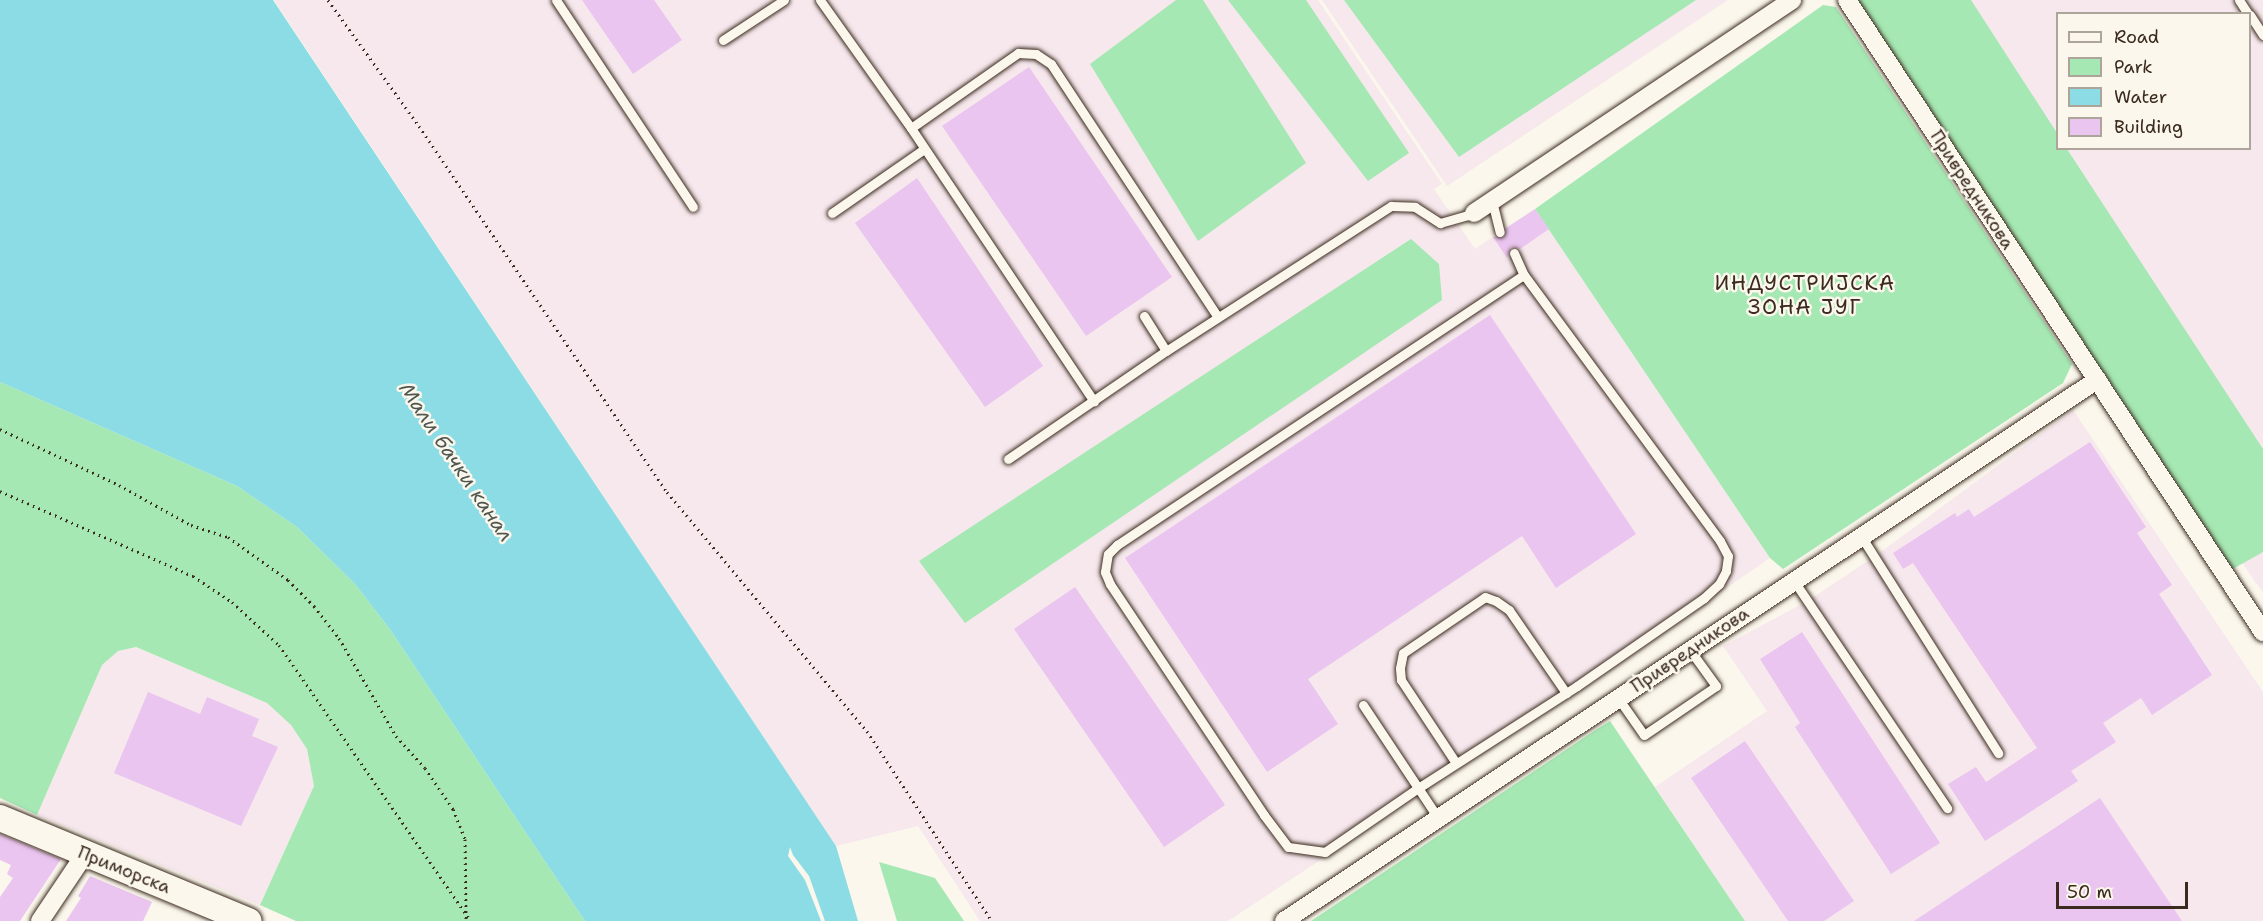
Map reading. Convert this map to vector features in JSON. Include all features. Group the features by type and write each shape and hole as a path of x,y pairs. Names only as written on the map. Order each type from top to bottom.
{"street":[{"path":"1474,213 1792,0"},
{"name":"Привредникова","path":"1847,0 2263,632"},
{"name":"Привредникова","path":"1284,921 2097,380"},
{"name":"Приморска","path":"0,819 247,921"},
{"path":"40,921 85,854"}],"lane":[{"path":"556,0 693,207"},
{"path":"723,40 784,0"},
{"path":"820,0 910,128 1094,401"},
{"path":"2251,17 2263,35"},
{"path":"910,128 1018,53 1036,54 1051,64 1218,317"},
{"path":"832,213 924,149"},
{"path":"1492,201 1500,232"},
{"path":"1008,459 1166,351 1390,206 1415,207 1440,223 1474,213"},
{"path":"1514,253 1524,275 1720,541 1729,563 1722,579 1704,598 1566,693 1418,788 1325,852 1288,847 1264,815 1110,584 1105,572 1108,554 1118,545 1524,275"},
{"path":"1144,316 1166,351"},
{"path":"1861,536 1998,753"},
{"path":"1794,581 1947,808"},
{"path":"1456,763 1401,680 1400,668 1404,653 1485,597 1509,610 1566,693"},
{"path":"1618,698 1644,735 1716,686 1690,650"},
{"path":"1363,705 1438,818"}],"path":[{"path":"328,0 419,126 667,492 867,731 992,921"},
{"path":"0,429 119,485 192,525 228,537 288,580 314,606 339,638 396,736 425,768 453,809 465,839 467,864 464,909 466,921"},
{"path":"0,491 193,576 232,602 279,645 471,921"}],"shaded area":[{"path":"274,0 1318,0 1442,184 1434,189 1475,249 1535,209 1770,558 1580,689 1228,921 980,921 918,826 836,846"},
{"path":"1322,0 1728,0 1447,186"},
{"path":"1861,0 2263,0 2263,592 2256,583"},
{"path":"2073,410 2263,692 2263,921 1745,921 1655,787 1767,711 1723,646 1806,602 1874,557"},
{"path":"135,647 267,703 291,725 307,749 314,786 260,905 37,815 102,665 118,651"}],"green space":[{"path":"1176,0 1203,0 1306,163 1198,241 1090,64"},
{"path":"1228,0 1306,0 1409,153 1368,181"},
{"path":"1344,0 1696,0 1459,157"},
{"path":"1845,0 1971,0 2056,131 2056,150 2068,150 2263,449 2263,552 2231,570"},
{"path":"1823,5 1836,7 2072,364 2063,383 1783,569 1770,558 1535,209"},
{"path":"1411,239 1439,264 1442,300 965,623 919,561"},
{"path":"0,382 237,486 297,527 355,584 389,628 585,921 296,921 260,905 314,786 307,749 291,725 267,703 136,647 118,651 102,665 37,815 0,798"},
{"path":"1610,721 1745,921 1311,921 1597,729"},
{"path":"879,862 935,878 964,921 897,921"}],"water":[{"name":"Мали бачки канал","path":"0,0 273,0 836,846 858,921 825,921 809,876 793,855 790,847 788,856 805,880 821,921 585,921 389,628 355,584 297,527 237,486 0,382"}],"building":[{"path":"582,0 654,0 682,40 633,74"},
{"path":"1029,67 1172,277 1086,336 942,126"},
{"path":"917,178 1043,366 985,407 855,223"},
{"path":"1535,209 1549,229 1520,249 1511,247 1507,258 1493,237 1504,237 1506,228"},
{"path":"1490,315 1636,534 1556,588 1522,536 1308,679 1338,724 1267,772 1125,558"},
{"path":"2090,442 2146,527 2137,533 2172,585 2159,594 2212,675 2152,715 2141,698 2103,723 2116,742 2071,771 2078,781 1985,841 1948,784 1976,767 1986,782 2037,748 1913,563 1903,569 1893,553 1955,513 1957,517 1969,509 1974,517"},
{"path":"1075,587 1225,805 1164,847 1014,629"},
{"path":"1802,632 1940,843 1891,874 1795,727 1800,723 1760,659"},
{"path":"148,692 200,714 207,697 259,719 252,736 278,747 241,826 114,773"},
{"path":"1745,741 1854,901 1824,921 1788,921 1691,778"},
{"path":"2100,798 2182,921 1914,921"},
{"path":"0,834 61,859 20,921 0,921 0,897 13,878 7,874 11,865 0,860"},
{"path":"90,876 152,902 143,921 66,921 81,898 78,896"}],"district":[{"name":"ИНДУСТРИЈСКА ЗОНА ЈУГ","path":"1805,295"}]}
